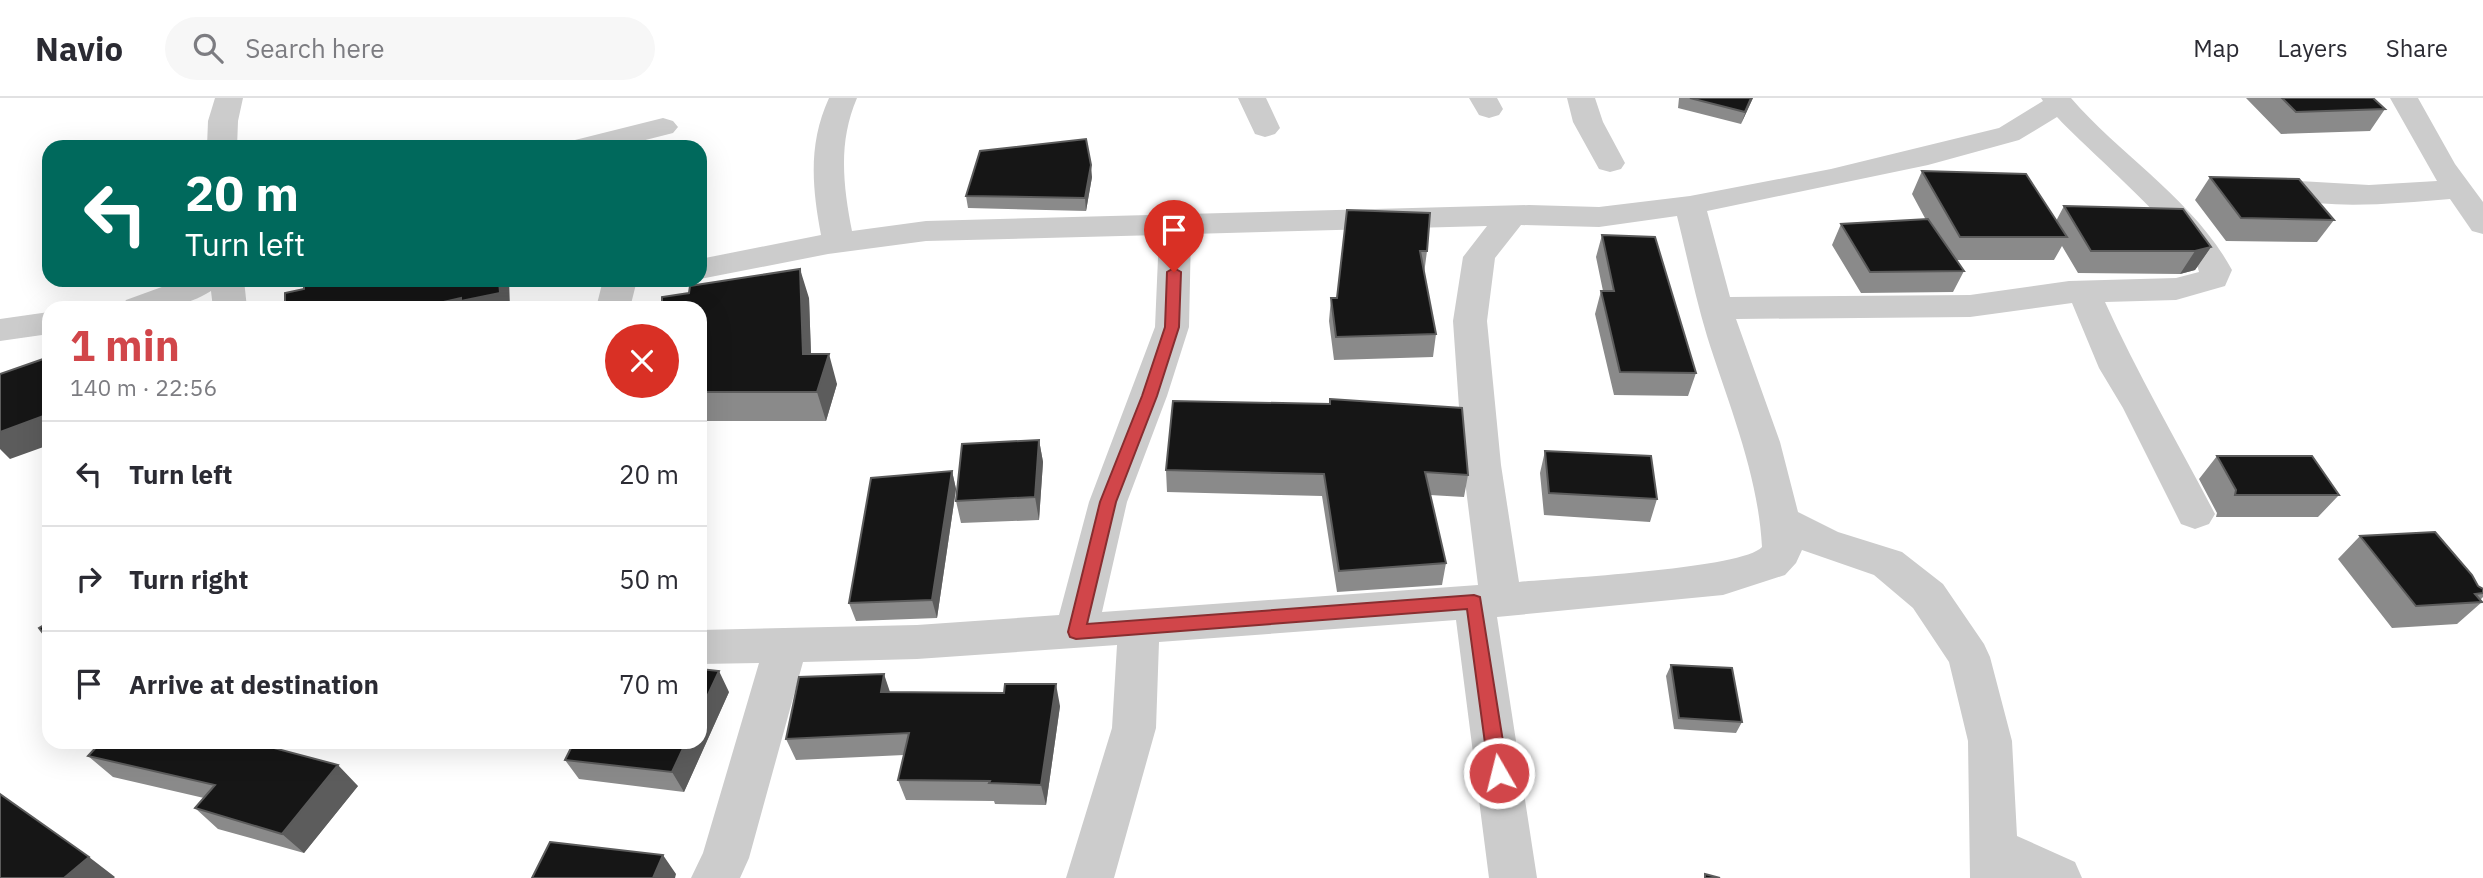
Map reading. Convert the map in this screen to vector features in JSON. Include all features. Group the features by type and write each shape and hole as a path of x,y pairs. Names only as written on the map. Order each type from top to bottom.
{"street":[{"path":"222,140 223,121 229,98"},
{"path":"838,242 828,186 827,156 830,126 843,98"},
{"path":"1252,98 1265,128"},
{"path":"1581,98 1588,122 1610,163"},
{"path":"2404,98 2441,165 2483,224"},
{"path":"707,268 838,242 926,231 1511,216 1599,217 1690,205 1893,164 2009,134 2058,101 2076,122 2168,208 2208,254 2216,270 2213,279 2176,289 2084,291 1970,306 1716,308"},
{"path":"606,140 660,124"},
{"path":"2281,189 2358,196 2458,189"},
{"path":"707,647 917,642 1488,601 1723,579 1770,564 1782,552 1782,522 1767,464 1716,308 1690,205"},
{"path":"1511,216 1479,257 1470,321 1482,466 1488,601 1513,878"},
{"path":"1076,632 1108,502 1172,327 1175,226"},
{"path":"158,301 194,287"},
{"path":"2084,291 2117,368 2141,408 2195,514"},
{"path":"0,330 42,324"},
{"path":"1782,522 1825,544 1888,563 1928,596 1969,657 1990,741 1994,864 2058,878"},
{"path":"1090,878 1134,728 1139,627"},
{"path":"715,878 725,858 786,645"}],"building":[{"path":"1690,98 1751,98 1745,112"},
{"path":"2282,98 2373,98 2385,109 2296,112"},
{"path":"1086,139 1091,165 1085,198 966,196 980,151"},
{"path":"1922,171 2026,174 2067,237 1960,237"},
{"path":"2210,177 2299,179 2334,220 2241,218"},
{"path":"2064,206 2183,209 2211,247 2195,251 2091,251"},
{"path":"1347,210 1430,213 1427,251 1420,251 1436,334 1336,337 1331,298 1337,298"},
{"path":"1928,219 1964,271 1870,272 1841,224"},
{"path":"1602,235 1655,237 1696,373 1620,372 1601,291 1614,291"},
{"path":"800,269 803,354 829,354 817,392 707,392 707,301 662,301 662,297 689,293 690,287 707,287 707,283"},
{"path":"500,287 500,293 461,301 461,298 448,301 285,301 285,293 304,289"},
{"path":"42,359 42,417 0,432 0,374"},
{"path":"1330,399 1462,408 1468,475 1425,472 1446,563 1339,571 1324,474 1166,470 1173,401 1330,404"},
{"path":"1039,440 1035,497 956,501 962,444"},
{"path":"1545,451 1651,456 1657,499 1549,493"},
{"path":"2217,456 2312,456 2339,495 2235,495 2236,490"},
{"path":"952,471 932,600 849,603 871,478"},
{"path":"2435,532 2483,589 2483,593 2475,594 2482,602 2416,606 2360,536"},
{"path":"1671,665 1732,668 1742,722 1679,718"},
{"path":"707,670 719,671 707,697"},
{"path":"884,674 881,692 1004,693 1005,684 1056,684 1041,785 989,783 990,781 898,780 909,733 786,739 799,677"},
{"path":"94,749 277,749 338,765 282,834 195,808 215,785 88,756"},
{"path":"570,749 683,749 672,772 565,760"},
{"path":"0,794 89,857 64,878 0,878"},
{"path":"550,842 663,855 653,878 532,878"}],"route":[{"path":"1174,272 1172,327 1108,502 1076,632 1474,602 1499,773"}]}
